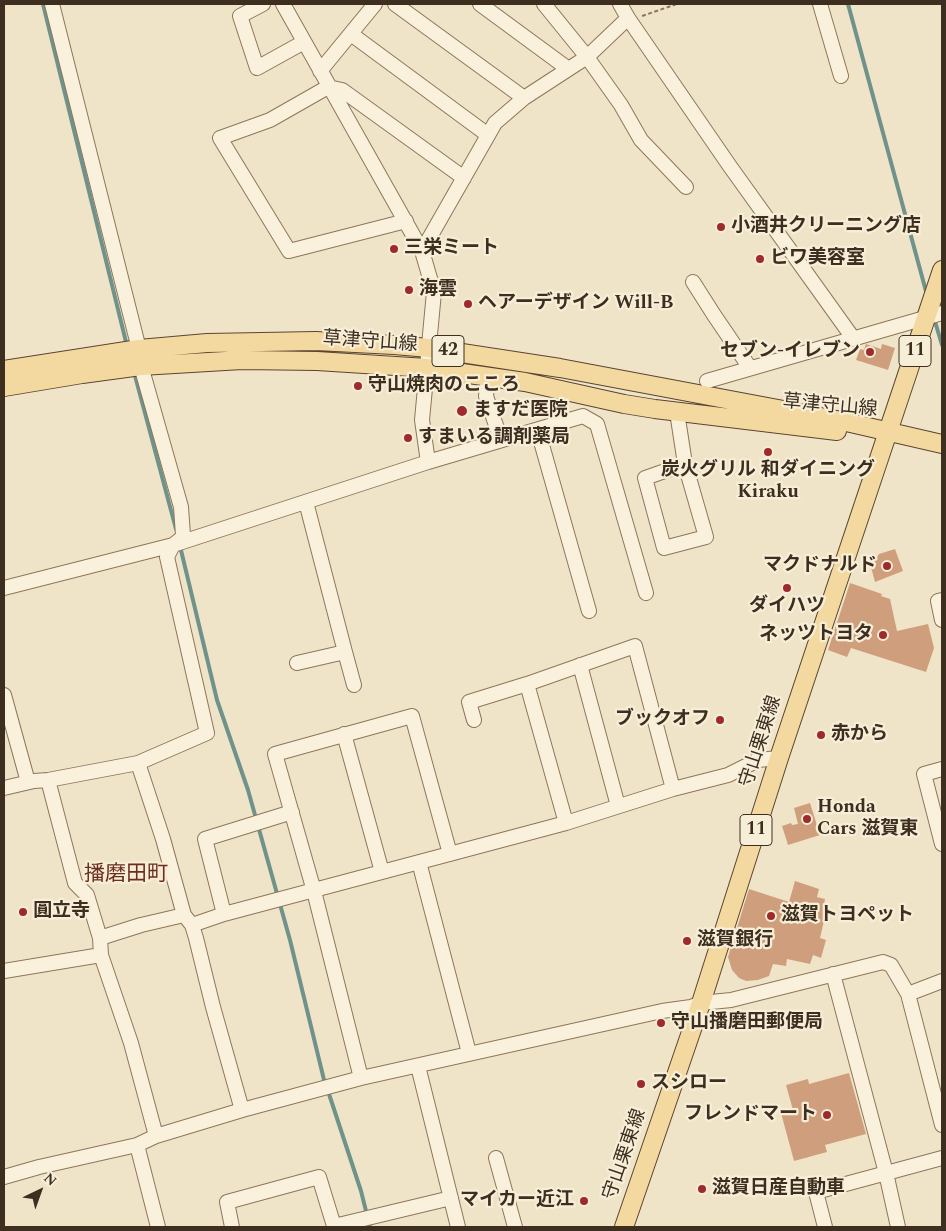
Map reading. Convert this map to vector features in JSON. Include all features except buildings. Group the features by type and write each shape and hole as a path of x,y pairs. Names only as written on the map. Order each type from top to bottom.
{"main road":[{"name":"守山栗東線","path":"624,1227 701,1003 778,758 887,432 934,315 942,270"},
{"name":"草津守山線","path":"4,370 140,358 242,341 316,341 429,348 560,368 842,421 887,432"},
{"name":"草津守山線","path":"4,387 82,374 140,358 317,361 427,368 525,382 624,404 677,412 839,431 887,432"},
{"path":"887,432 942,444"}],"street":[{"path":"4,788 138,763 207,733 167,557 173,545 183,535 181,508 140,358 52,4"},
{"path":"263,4 240,16 257,68 304,42"},
{"path":"283,4 422,251 434,292 422,420 428,462"},
{"path":"320,71 375,4"},
{"path":"395,4 524,98"},
{"path":"480,4 567,68"},
{"path":"544,4 622,105 641,140 686,187"},
{"path":"820,4 841,76"},
{"path":"422,251 495,123 524,98 586,57 627,11 729,165 853,338"},
{"path":"351,34 488,135"},
{"path":"406,221 289,251 220,138 270,120 328,87 342,90 464,178"},
{"path":"693,282 750,368"},
{"path":"707,381 934,315"},
{"path":"488,377 486,396 501,440"},
{"path":"677,412 685,464 706,538 664,548 645,478 685,464"},
{"path":"4,588 173,545 428,462 538,431 583,416 597,424 646,593"},
{"path":"538,431 589,611"},
{"path":"306,502 354,685"},
{"path":"942,600 938,601 942,620"},
{"path":"474,720 469,702 635,646 673,789"},
{"path":"297,663 344,652"},
{"path":"580,665 618,806"},
{"path":"527,684 566,823"},
{"path":"4,694 28,782"},
{"path":"361,1078 314,891 275,754 412,716 450,854"},
{"path":"344,734 382,872"},
{"path":"100,938 141,925 224,914 314,891 566,823 673,789 728,775 758,760 778,758"},
{"path":"138,763 188,920 196,938 242,1110"},
{"path":"942,769 924,774 942,844"},
{"path":"48,780 75,883 87,895 100,938 101,955 131,1043 156,1136"},
{"path":"224,914 205,839 292,812"},
{"path":"419,862 469,1053"},
{"path":"4,971 101,955"},
{"path":"4,1177 39,1167 137,1145 156,1136 242,1110 361,1078 662,1011 691,1007 701,1003 731,1000 882,962 891,965 908,994 942,1126"},
{"path":"833,974 886,1173 898,1227"},
{"path":"908,994 942,981"},
{"path":"418,1066 458,1227"},
{"path":"137,1145 158,1227"},
{"path":"496,1158 515,1227"},
{"path":"825,1227 816,1192 942,1158"},
{"path":"232,1227 227,1202 319,1178 332,1227 451,1198"}],"path":[{"path":"627,11 640,16 677,4"}],"waterway":[{"path":"43,4 127,346"},
{"path":"848,4 927,295"},
{"path":"934,318 942,345"},
{"path":"134,372 176,529"},
{"path":"180,546 217,700 248,790 290,940 325,1084"},
{"path":"328,1091 361,1191 370,1227"}],"place":[{"name":"小酒井クリーニング店","path":"721,227"},
{"name":"三栄ミート","path":"394,249"},
{"name":"ビワ美容室","path":"760,259"},
{"name":"海雲","path":"409,290"},
{"name":"ヘアーデザイン Will-B","path":"468,304"},
{"name":"セブン-イレブン","path":"870,352"},
{"name":"守山焼肉のこころ","path":"358,386"},
{"name":"ますだ医院","path":"462,411"},
{"name":"すまいる調剤薬局","path":"408,438"},
{"name":"炭火グリル 和ダイニング Kiraku","path":"768,452"},
{"name":"マクドナルド","path":"887,566"},
{"name":"ダイハツ","path":"787,588"},
{"name":"ネッツトヨタ","path":"883,635"},
{"name":"ブックオフ","path":"720,720"},
{"name":"赤から","path":"821,735"},
{"name":"Honda Cars 滋賀東","path":"807,819"},
{"name":"圓立寺","path":"23,912"},
{"name":"滋賀トヨペット","path":"771,916"},
{"name":"滋賀銀行","path":"687,941"},
{"name":"守山播磨田郵便局","path":"661,1023"},
{"name":"スシロー","path":"641,1084"},
{"name":"フレンドマート","path":"827,1115"},
{"name":"滋賀日産自動車","path":"702,1189"},
{"name":"マイカー近江","path":"584,1201"}],"district":[{"name":"播磨田町","path":"126,876"}]}
